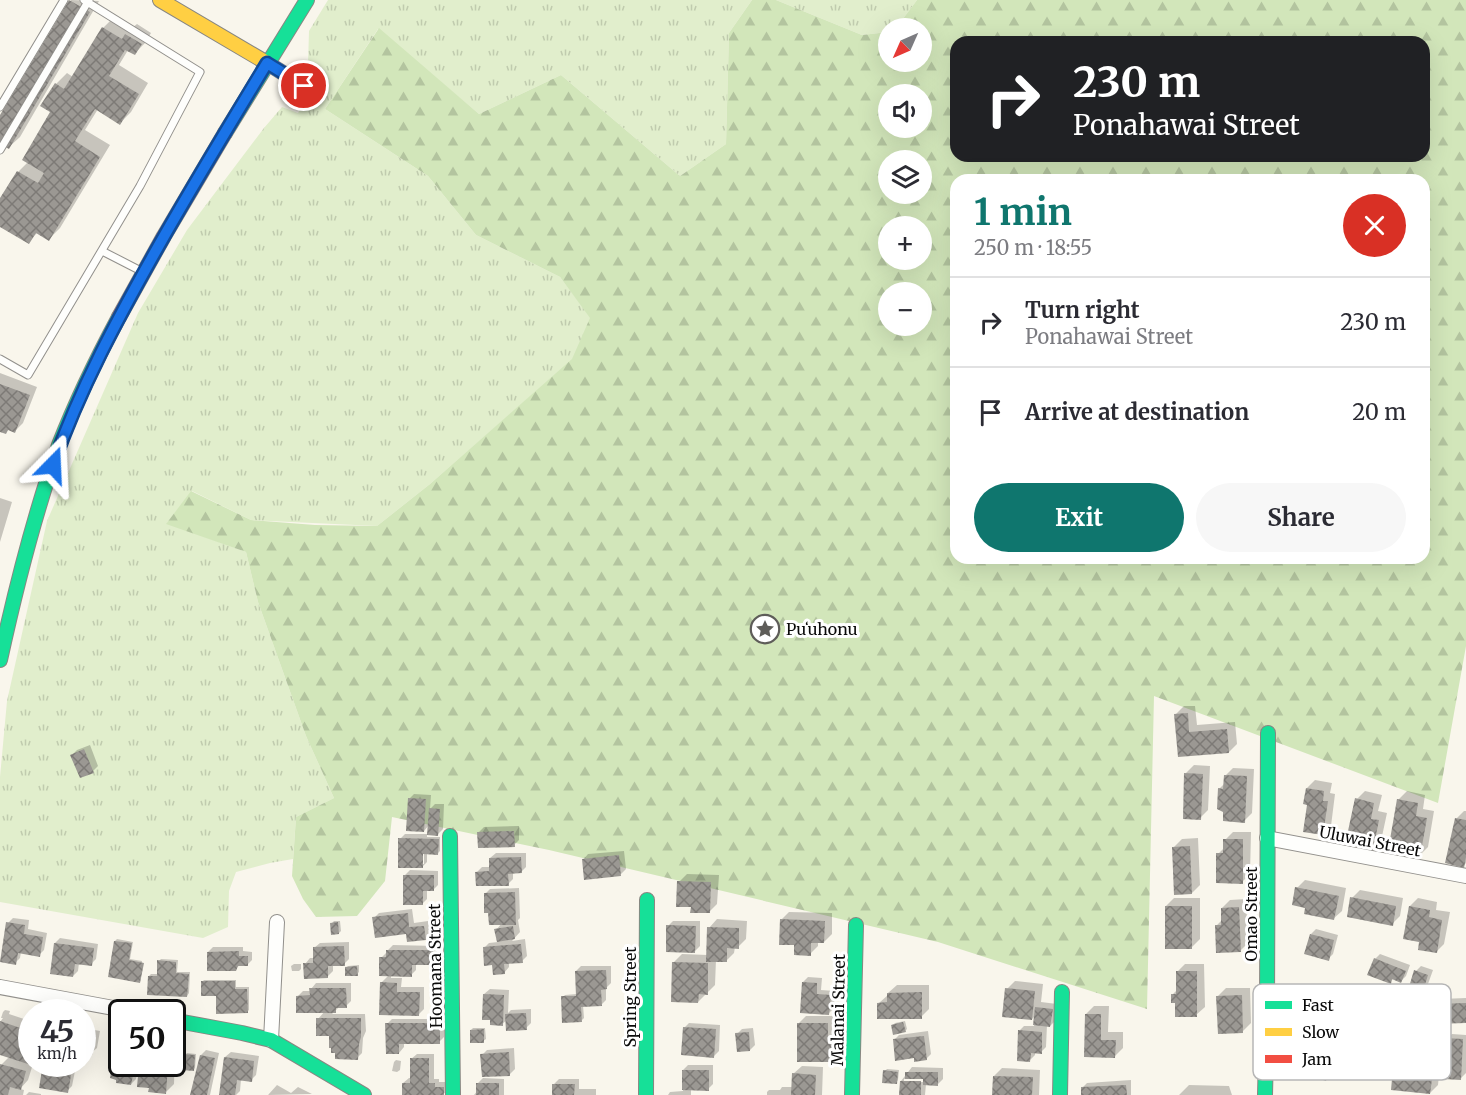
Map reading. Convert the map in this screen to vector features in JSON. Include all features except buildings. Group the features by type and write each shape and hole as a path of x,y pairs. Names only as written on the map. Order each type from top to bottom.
{"street":[{"path":"160,0 304,86"},
{"path":"0,660 4,623 34,523 58,451 88,378 143,272 206,163 307,0"},
{"name":"Omao Street","path":"1267,984 1268,733"},
{"name":"Hoomana Street","path":"450,836 453,1095"},
{"name":"Uluwai Street","path":"1267,838 1466,876"},
{"name":"Spring Street","path":"646,1095 647,900"},
{"path":"271,1040 277,922"},
{"name":"Malanai Street","path":"852,1095 856,925"},
{"path":"0,987 108,1007"},
{"path":"1060,1095 1062,992"},
{"path":"186,1023 271,1040 364,1095"},
{"name":"Omao Street","path":"1265,1080 1265,1095"}],"lane":[{"path":"0,107 64,0"},
{"path":"0,150 87,1 200,72 140,186 28,375 0,359"},
{"path":"102,251 143,272"}],"green space":[{"path":"328,0 752,0 729,33 726,144 680,176 561,75 479,114 378,29 325,109 428,176 476,235 560,277 591,318 573,359 430,484 377,526 251,520 192,491 167,523 246,552 258,602 306,736 334,798 296,817 293,859 236,872 229,891 228,927 203,938 0,902 0,777 7,701 47,521 138,313 187,230 282,107 298,113 315,88 308,65 309,31"},
{"path":"752,0 776,0 862,35 878,33 878,72 932,72 932,18 904,18 917,0 1466,0 1466,646 1438,803 1154,696 1147,1009 938,942 549,850 392,817 385,881 357,916 316,917 303,899 292,876 296,817 334,798 306,736 258,602 246,552 166,524 191,491 251,520 315,525 377,526 430,484 572,359 590,318 560,277 476,235 428,176 325,109 379,28 479,114 561,75 680,176 726,144 729,33"},
{"path":"776,0 917,0 904,18 878,18 878,33 862,35"}],"traffic: fast":[{"path":"225,133 307,0"},
{"path":"0,660 26,551 59,445 72,412 119,317"},
{"path":"1267,984 1268,733"},
{"path":"450,836 453,1095"},
{"path":"646,1095 647,900"},
{"path":"852,1095 856,925"},
{"path":"1060,1095 1062,992"},
{"path":"186,1023 271,1040 364,1095"},
{"path":"1265,1080 1265,1095"}],"traffic: slow":[{"path":"160,0 267,63"}],"traffic: jam":[{"path":"119,317 225,133"}],"place":[{"name":"Puʻuhonu","path":"765,629"}],"route":[{"path":"53,465 88,378 125,305 206,163 267,63 304,86"}]}
